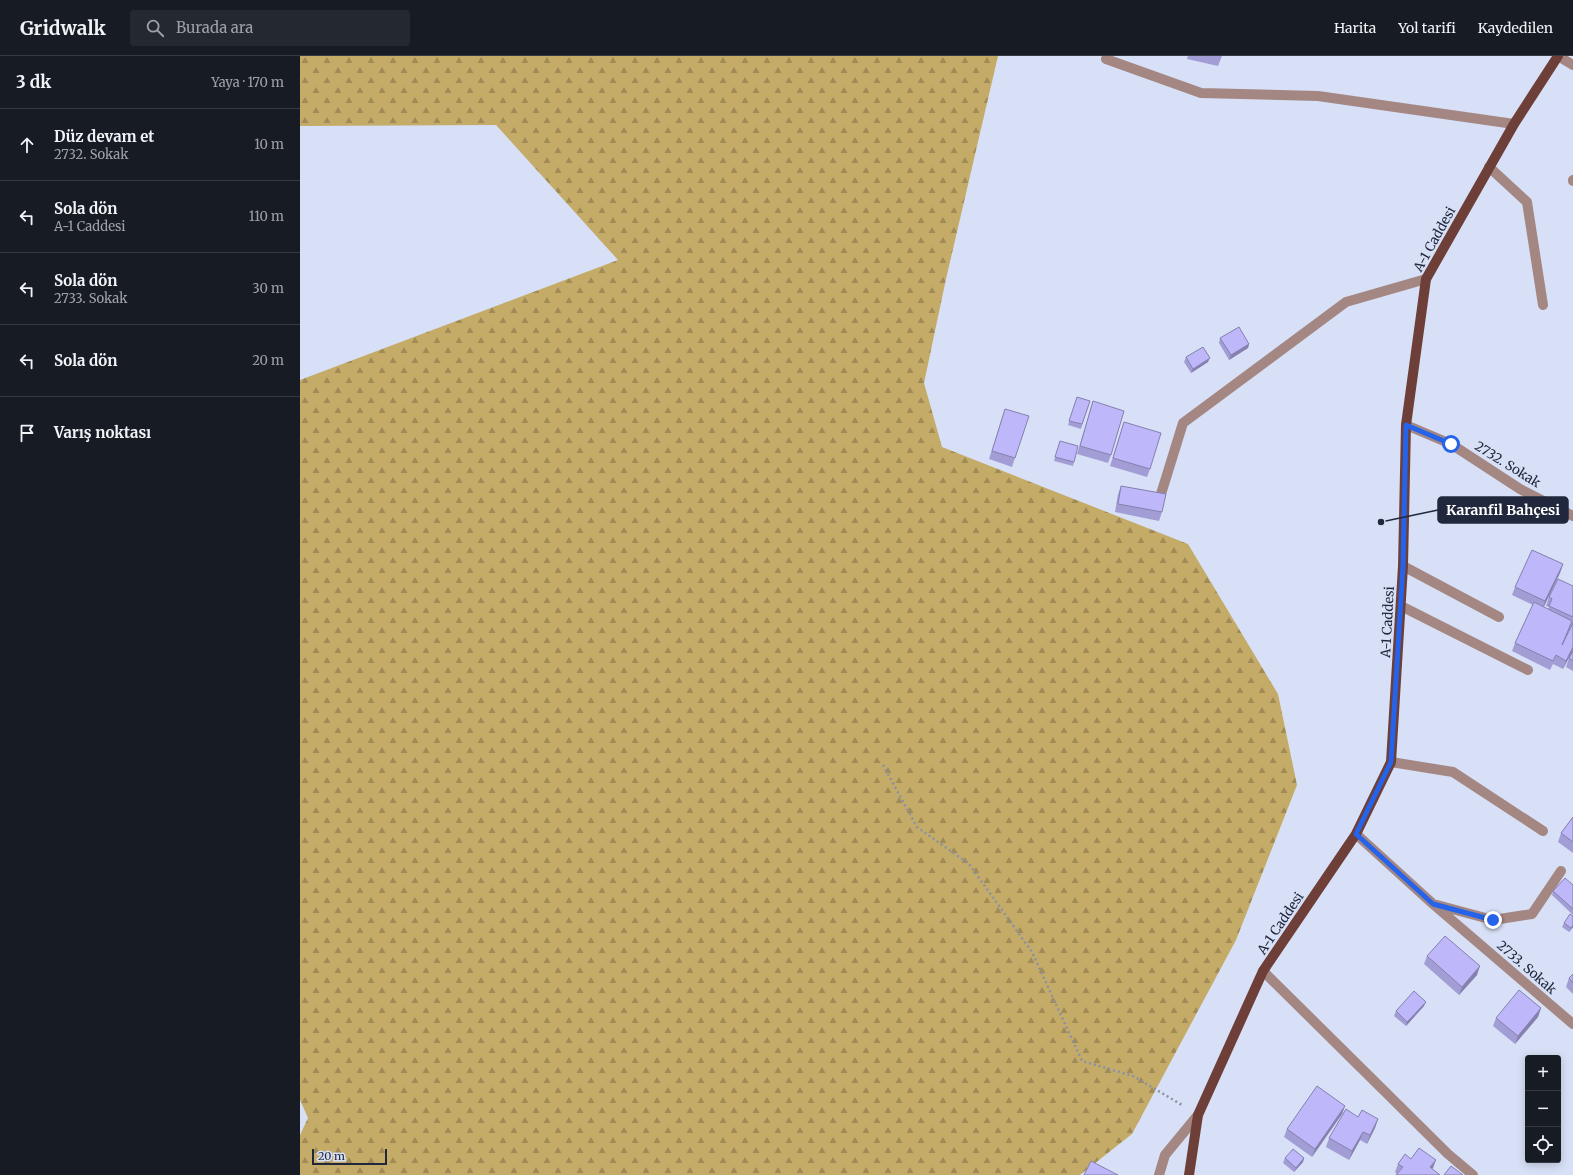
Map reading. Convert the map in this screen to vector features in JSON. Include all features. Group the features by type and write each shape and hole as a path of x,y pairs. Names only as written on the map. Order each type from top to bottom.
{"main road":[{"name":"A-1 Caddesi","path":"1189,1175 1198,1115 1263,971 1356,834 1391,762 1403,566 1406,425 1426,279 1514,124 1558,56"}],"street":[{"path":"1558,56 1573,65"},
{"path":"1106,59 1201,93 1318,96 1514,124"},
{"path":"1489,167 1526,202 1543,306"},
{"path":"1161,494 1183,423 1346,302 1426,279"},
{"name":"2732. Sokak","path":"1406,425 1451,444 1520,489 1573,516"},
{"path":"1403,566 1499,617"},
{"path":"1401,606 1528,670"},
{"path":"1391,762 1454,772 1543,831"},
{"name":"2733. Sokak","path":"1356,834 1433,904 1573,1024"},
{"path":"1433,904 1493,920 1532,914 1561,871"},
{"path":"1263,971 1448,1154 1473,1175"},
{"path":"1159,1175 1165,1155 1198,1115"}],"path":[{"path":"883,765 917,827 970,864 1032,952 1082,1061 1133,1076 1198,1115"}],"green space":[{"path":"300,56 998,56 946,279 924,383 942,447 1188,544 1278,694 1297,785 1236,940 1132,1134 1080,1175 300,1175 300,1135 308,1118 300,1100 300,380 618,260 496,125 300,126"}],"building":[{"path":"1239,327 1249,344 1231,355 1220,338"},
{"path":"1203,347 1210,358 1193,369 1186,357"},
{"path":"1077,397 1090,401 1082,424 1069,421"},
{"path":"1093,401 1124,411 1111,455 1080,446"},
{"path":"1005,409 1029,416 1015,458 992,451"},
{"path":"1124,422 1161,433 1150,469 1113,458"},
{"path":"1060,441 1078,446 1074,462 1055,457"},
{"path":"1121,486 1166,494 1162,512 1118,504"},
{"path":"1532,550 1563,564 1545,601 1515,587"},
{"path":"1558,579 1573,586 1573,617 1549,606 1552,599 1549,597"},
{"path":"1534,602 1572,621 1562,645 1573,623 1573,647 1566,661 1556,655 1553,661 1515,643"},
{"path":"1573,651 1573,661 1569,658"},
{"path":"1573,817 1573,842 1561,833"},
{"path":"1565,878 1573,885 1573,909 1553,891"},
{"path":"1570,914 1573,916 1573,925 1571,928 1564,923"},
{"path":"1445,936 1480,966 1462,987 1427,956"},
{"path":"1573,974 1573,983 1569,978"},
{"path":"1519,990 1541,1008 1518,1036 1496,1018"},
{"path":"1414,991 1426,1002 1407,1022 1396,1011"},
{"path":"1317,1086 1345,1106 1315,1149 1287,1129"},
{"path":"1346,1109 1358,1117 1362,1110 1378,1119 1370,1135 1363,1132 1352,1151 1329,1138"},
{"path":"1419,1148 1436,1160 1430,1167 1440,1175 1396,1175 1403,1167 1398,1164 1405,1154 1411,1159"},
{"path":"1293,1149 1304,1158 1296,1168 1285,1158"},
{"path":"1091,1161 1118,1175 1084,1175"},
{"path":"1451,1166 1463,1175 1444,1175"}],"place":[{"name":"Karanfil Bahçesi","path":"1381,522"}],"route":[{"path":"1451,444 1406,425 1403,566 1391,762 1356,834 1433,904 1493,920"}]}
